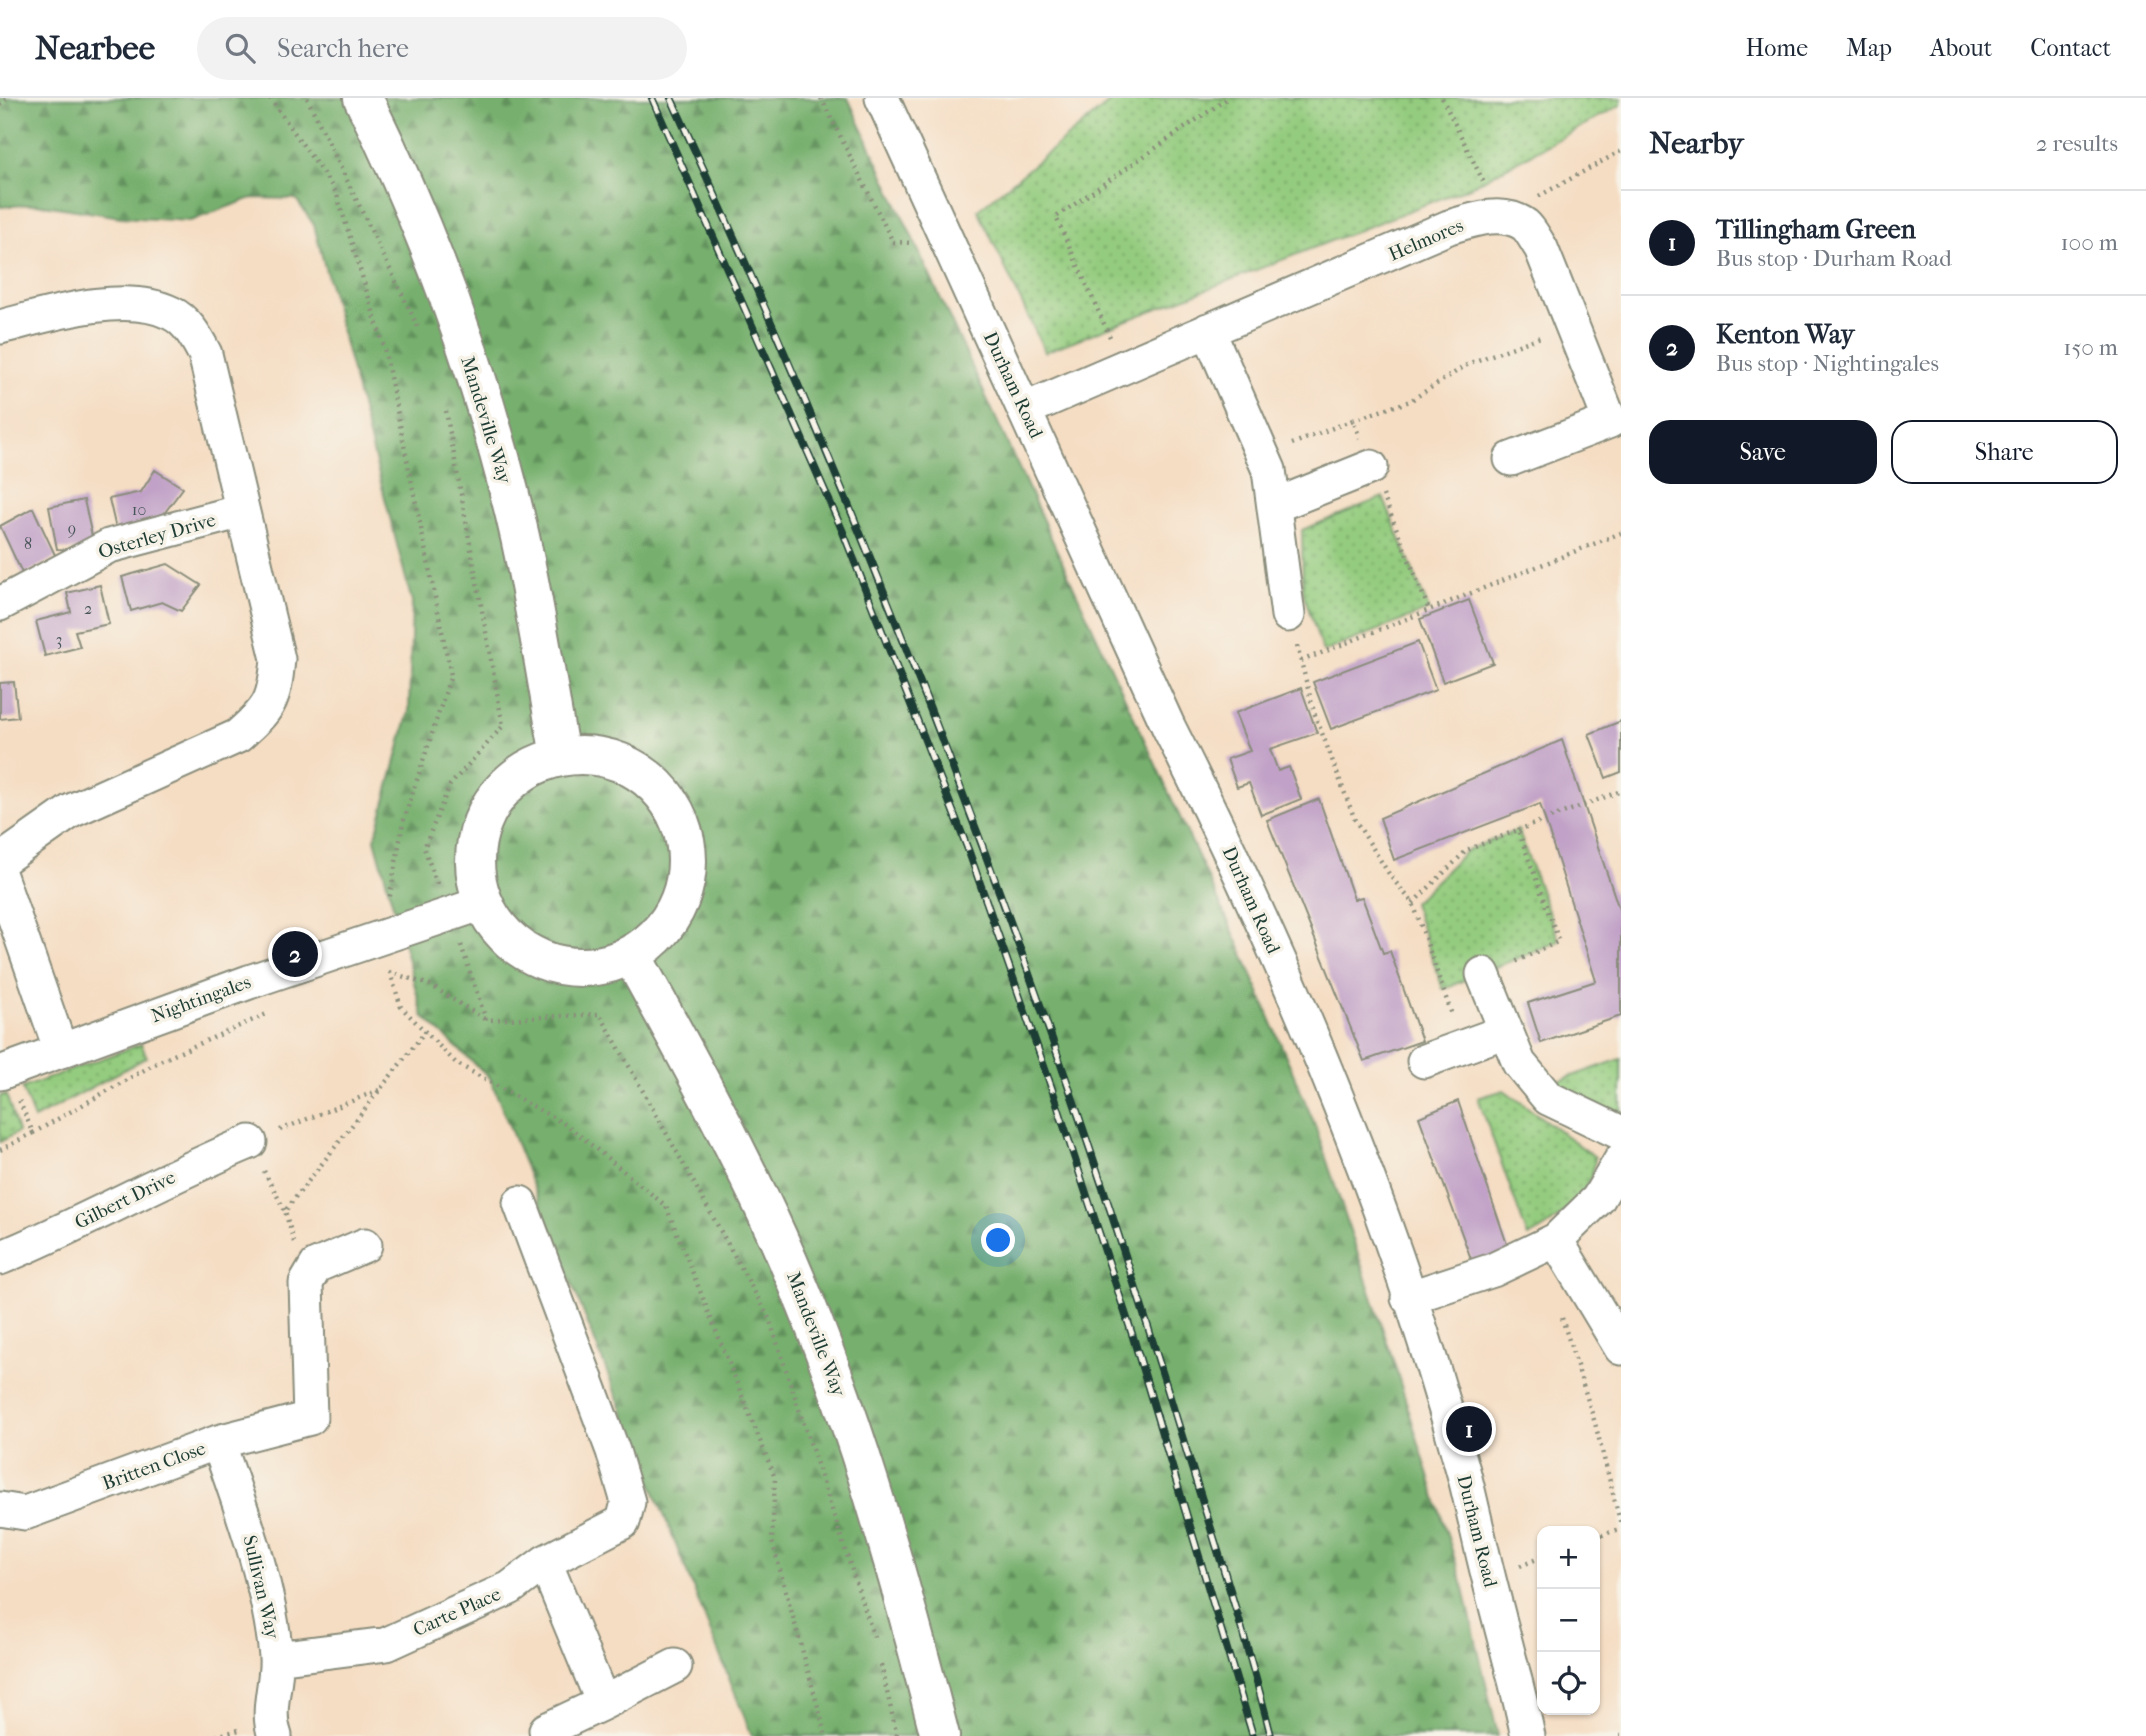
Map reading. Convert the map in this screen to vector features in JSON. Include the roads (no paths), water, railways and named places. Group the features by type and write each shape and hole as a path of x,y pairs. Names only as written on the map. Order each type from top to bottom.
{"main road":[{"name":"Mandeville Way","path":"363,98 434,263 482,396 520,537 560,756"},
{"path":"594,755 625,764 652,781 671,803 683,829 688,855 684,888 672,918 655,939 632,956 611,964 585,968 557,966 528,954 466,909 484,818 498,795 514,778 536,764 560,756 594,755"},
{"name":"Mandeville Way","path":"632,956 723,1121 814,1326 862,1460 940,1736"}],"street":[{"name":"Durham Road","path":"882,98 947,247 1026,409 1163,715 1216,821 1305,1018 1343,1114 1408,1298 1464,1473 1528,1736"},
{"name":"Helmores","path":"1026,409 1388,256 1449,227 1478,218 1500,216 1524,225 1541,248 1572,326 1615,419"},
{"path":"0,327 83,306 139,305 171,313 192,329 205,354 278,659 275,696 257,719 238,736 71,811 0,861"},
{"path":"1208,330 1269,470 1288,615"},
{"path":"1511,460 1615,419"},
{"path":"1273,506 1371,467"},
{"name":"Osterley Drive","path":"0,604 109,546 242,511"},
{"path":"0,876 61,1051"},
{"name":"Nightingales","path":"4,1072 383,936 466,909"},
{"path":"1483,974 1519,1063 1548,1098 1621,1133"},
{"path":"1424,1061 1506,1031"},
{"name":"Gilbert Drive","path":"0,1258 111,1208 199,1163 250,1142"},
{"path":"1408,1298 1493,1270 1556,1240 1598,1199 1621,1160"},
{"name":"Carte Place","path":"276,1658 387,1644 510,1588 545,1562 623,1522 628,1502 613,1451 520,1203"},
{"path":"1556,1240 1621,1348"},
{"name":"Britten Close","path":"0,1509 25,1513 218,1442 310,1418 306,1283 316,1266 365,1245"},
{"name":"Sullivan Way","path":"218,1442 255,1550 276,1658 269,1721 275,1736"},
{"path":"545,1562 603,1703"},
{"path":"546,1730 675,1666"}],"railway":[{"path":"652,98 843,532 969,852 1053,1092 1133,1337 1253,1736"},
{"path":"671,98 811,416 877,575 1002,898 1115,1225 1235,1606 1271,1736"}],"place":[{"name":"Kenton Way","path":"295,954"},
{"name":"Tillingham Green","path":"1469,1429"}]}
